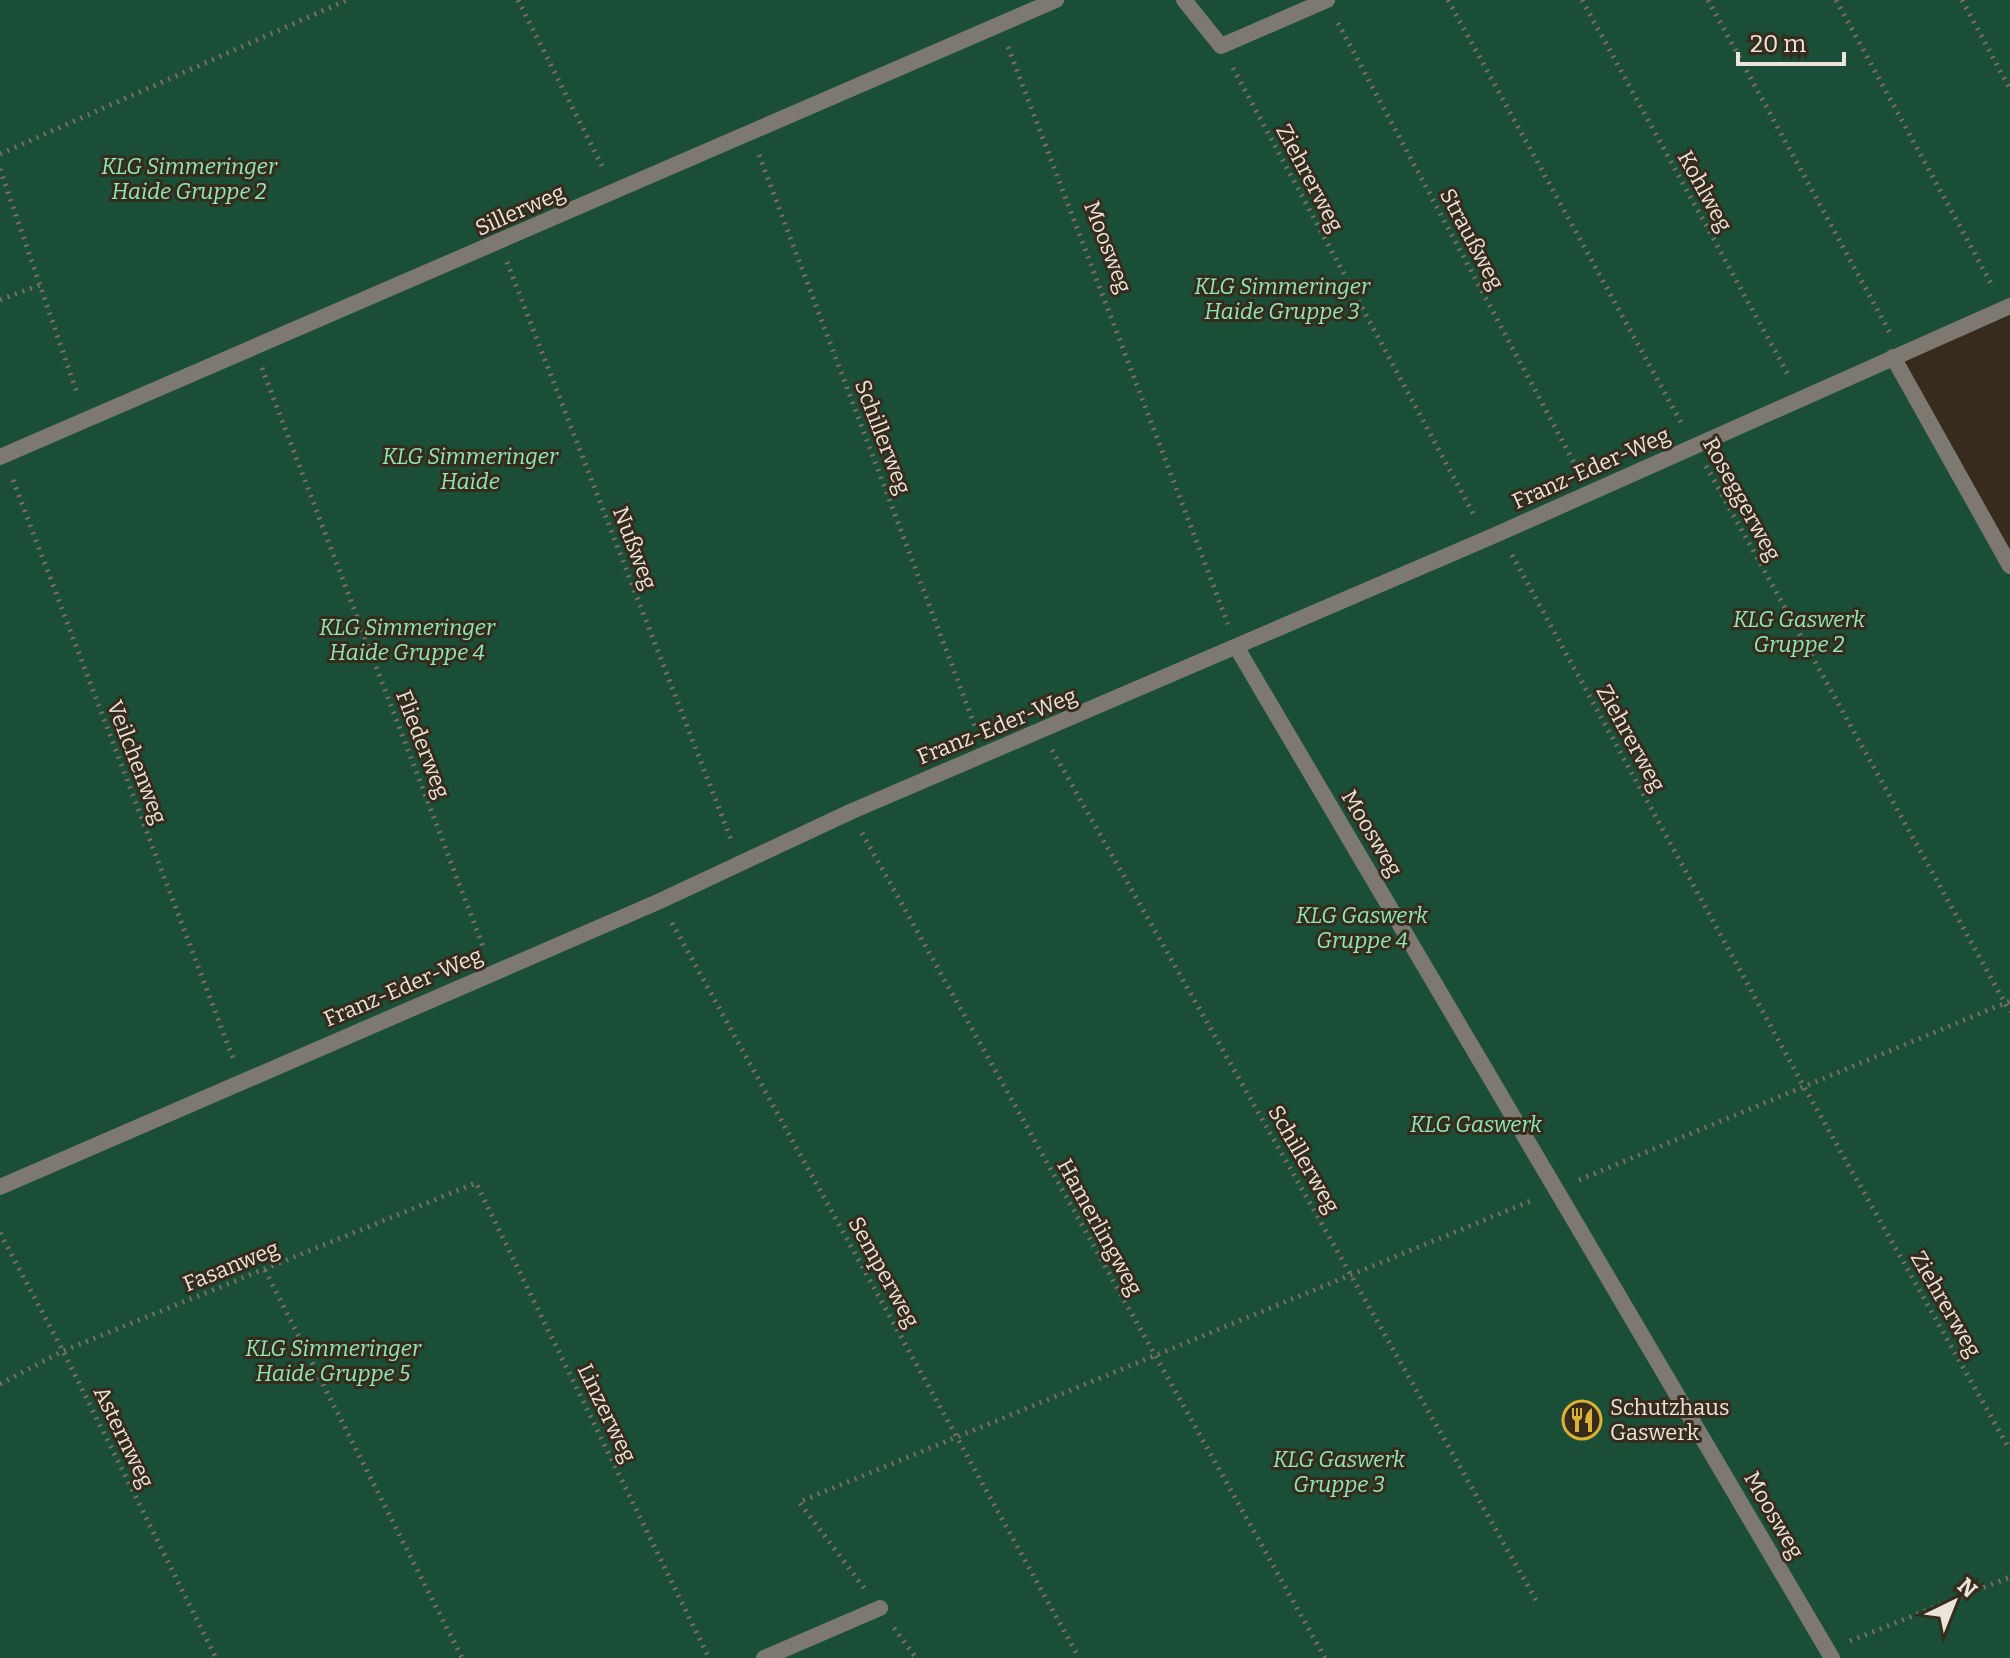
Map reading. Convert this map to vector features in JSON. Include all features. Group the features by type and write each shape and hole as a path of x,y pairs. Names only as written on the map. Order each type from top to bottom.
{"street":[{"name":"Sillerweg","path":"2,456 1056,0"},
{"path":"1184,0 1221,46 1326,0"},
{"name":"Franz-Eder-Weg","path":"0,1187 660,901 985,753 1041,732 1493,536 2007,307"},
{"path":"1897,356 2010,566"},
{"name":"Moosweg","path":"1237,648 1830,1654"},
{"path":"764,1658 880,1608"}],"path":[{"path":"0,154 347,0"},
{"path":"518,0 616,192"},
{"name":"Straußweg","path":"1326,0 1589,492"},
{"name":"Roseggerweg","path":"1448,0 1695,447 2008,1002 2010,1012"},
{"name":"Kohlweg","path":"1582,0 1801,398"},
{"path":"1708,0 1897,356"},
{"path":"1836,0 2007,307"},
{"path":"1962,0 2010,89"},
{"name":"Moosweg","path":"999,23 1237,648"},
{"name":"Ziehrerweg","path":"1221,46 1477,520 1510,550 1803,1085 2010,1450"},
{"name":"Schillerweg","path":"751,133 985,753"},
{"path":"0,169 86,419"},
{"name":"Nußweg","path":"500,243 740,865"},
{"path":"0,300 40,285"},
{"name":"Fliederweg","path":"255,348 493,972"},
{"name":"Veilchenweg","path":"2,456 241,1081"},
{"name":"Schillerweg","path":"1041,732 1537,1602"},
{"name":"Hamerlingweg","path":"850,812 1325,1658"},
{"name":"Semperweg","path":"660,901 1079,1658"},
{"path":"916,1658 799,1502 958,1439 1153,1355 2008,1002"},
{"name":"Fasanweg","path":"0,1384 63,1351 476,1183"},
{"name":"Linzerweg","path":"476,1183 709,1658"},
{"name":"Asternweg","path":"0,1233 63,1351 216,1658"},
{"path":"265,1270 462,1658"},
{"path":"1830,1654 2010,1577"}],"green space":[{"path":"0,0 2010,0 2010,306 1893,358 2010,566 2010,1658 0,1658"}],"place":[{"name":"Schutzhaus Gaswerk","path":"1582,1420"}],"park label":[{"name":"KLG Simmeringer Haide Gruppe 2","path":"189,178"},
{"name":"KLG Simmeringer Haide Gruppe 3","path":"1282,298"},
{"name":"KLG Simmeringer Haide","path":"470,468"},
{"name":"KLG Gaswerk Gruppe 2","path":"1799,632"},
{"name":"KLG Simmeringer Haide Gruppe 4","path":"407,640"},
{"name":"KLG Gaswerk Gruppe 4","path":"1362,928"},
{"name":"KLG Gaswerk","path":"1476,1124"},
{"name":"KLG Simmeringer Haide Gruppe 5","path":"333,1360"},
{"name":"KLG Gaswerk Gruppe 3","path":"1339,1472"}]}
